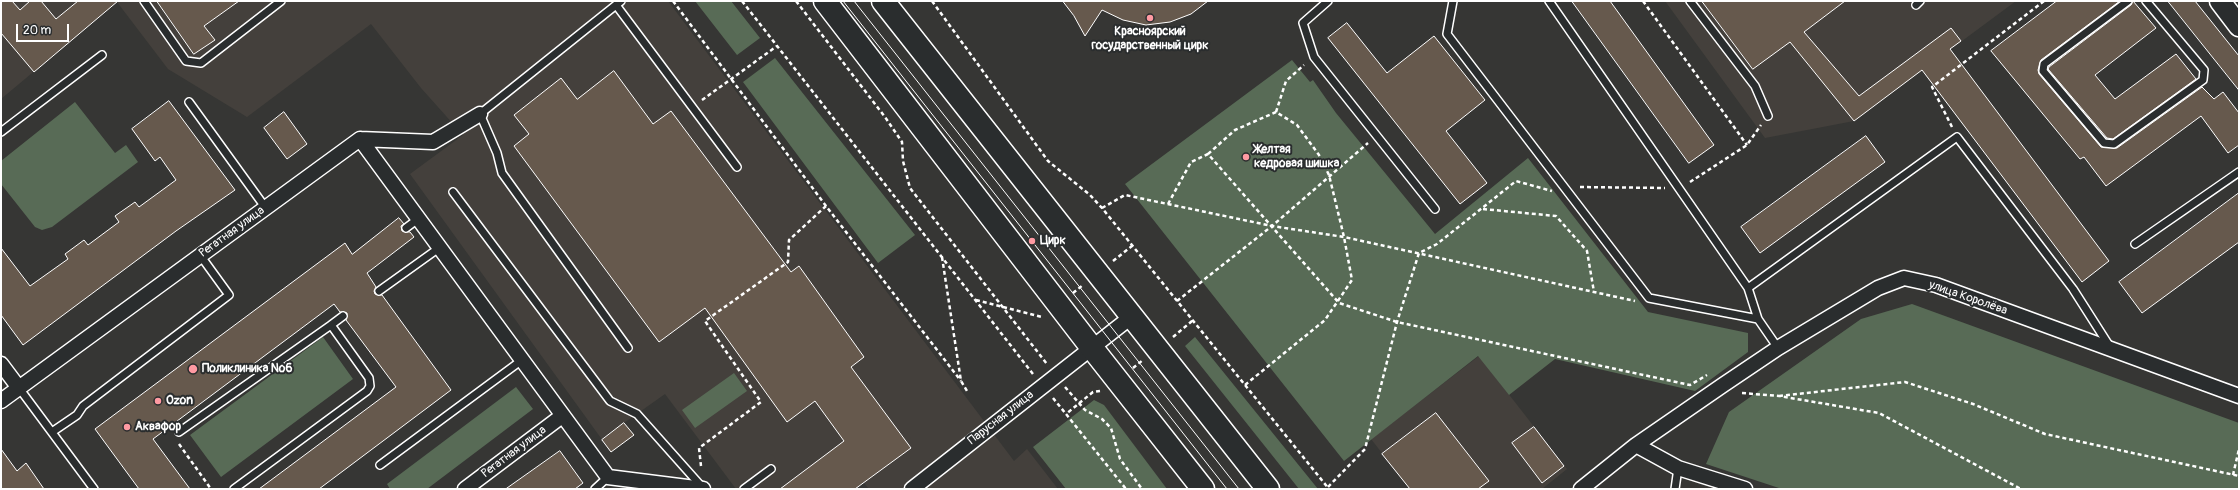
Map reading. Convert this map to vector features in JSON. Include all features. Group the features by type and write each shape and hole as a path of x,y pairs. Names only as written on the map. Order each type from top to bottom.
{"highway":[{"path":"825,1 1092,348 1203,489"},
{"path":"883,1 1268,489"}],"street":[{"path":"2220,1 2239,26"},
{"path":"360,139 433,142 480,114"},
{"path":"360,139 412,224 439,248 608,477 703,489"},
{"name":"Регатная улица","path":"1,401 200,254 360,139"},
{"name":"улица Королёва","path":"1582,489 1636,445 1778,348 1878,288 1904,278 1936,285 2239,396"},
{"name":"Парусная улица","path":"912,489 1131,317"},
{"path":"1,364 19,388"},
{"name":"Регатная улица","path":"465,489 562,416"},
{"path":"1636,445 1678,468 1745,489"}],"lane":[{"path":"144,1 186,61 201,64 281,1"},
{"path":"1328,1 1303,23 1314,57 1435,210"},
{"path":"1453,1 1447,34 1562,187 1649,298 1758,319"},
{"path":"1549,1 1681,188 1748,288 1758,319 1778,348"},
{"path":"1690,1 1755,86 1768,116"},
{"path":"2128,1 2044,64 2042,71 2104,143 2114,144 2203,80 2204,70 2146,1"},
{"path":"628,348 502,173 497,153 480,114 619,3 692,107 737,167"},
{"path":"1,132 102,56"},
{"path":"189,102 265,207"},
{"path":"1748,288 1957,137 2073,289 2113,350"},
{"path":"2135,244 2239,172"},
{"path":"453,192 610,400 637,414 703,489"},
{"path":"379,291 439,248"},
{"path":"52,432 77,415 82,406 229,295 200,254"},
{"path":"179,432 344,316"},
{"path":"234,489 367,391 370,386 370,378 331,325"},
{"path":"380,465 522,360"},
{"path":"19,388 94,489"},
{"path":"1675,489 1678,468"},
{"path":"744,489 771,469"},
{"path":"595,489 608,477"}],"path":[{"path":"673,1 731,80 961,381 967,391"},
{"path":"742,1 942,255 1018,355"},
{"path":"796,1 886,117 902,142 903,161 910,188 1079,404 1085,410 1102,419 1111,428 1120,459 1142,489"},
{"path":"932,1 1048,161 1090,195 1102,208 1328,488 1365,449 1397,322 1419,253 1437,244 1516,182 1554,192 1562,187 1681,188 1747,145 1768,116"},
{"path":"1643,1 1747,145"},
{"path":"1957,137 1932,87 2044,1"},
{"path":"692,107 776,46"},
{"path":"1168,204 1191,162 1208,154 1235,130 1276,112 1286,80 1314,57"},
{"path":"1245,385 1325,320 1339,303 1352,280 1344,237 1328,175 1319,155 1297,125 1276,112"},
{"path":"1177,301 1272,226 1328,175 1376,136"},
{"path":"1208,154 1339,303 1397,322 1690,385 1713,371"},
{"path":"1102,208 1125,195 1272,226 1344,237 1640,302"},
{"path":"703,489 699,448 761,402 705,321 788,262 789,240 826,206"},
{"path":"1482,209 1556,216 1587,251 1594,292"},
{"path":"1111,263 1132,246"},
{"path":"942,255 961,381"},
{"path":"1068,297 1085,284"},
{"path":"975,300 1042,317"},
{"path":"1169,339 1192,321"},
{"path":"1128,371 1146,358"},
{"path":"1779,396 1905,382 1973,404 2045,434 2239,476"},
{"path":"1100,391 1094,392 1066,414 1126,489"},
{"path":"1738,396 1744,392 1779,396 1879,413 2021,489"},
{"path":"179,432 176,435 177,440 212,489"},
{"path":"2233,475 2239,449"}],"shaded area":[{"path":"1,1 668,1 1014,461 1027,449 1058,489 869,489 864,483 855,489 736,489 665,394 624,423 634,435 611,452 410,174 463,135 421,88 371,24 247,117 168,69 117,2 1,99"},
{"path":"1665,1 2016,1 1854,121 1765,138"},
{"path":"1479,356 1567,469 1542,489 1410,489 1371,439"}],"green space":[{"path":"695,1 731,1 760,38 737,55"},
{"path":"775,58 915,235 878,263 743,82"},
{"path":"1292,60 1310,82 1313,80 1336,113 1435,234 1528,158 1648,312 1748,333 1748,352 1695,391 1555,359 1509,395 1478,356 1344,461 1125,184"},
{"path":"75,102 115,153 126,145 138,162 52,227 42,230 35,227 1,184 1,161"},
{"path":"1912,304 2239,423 2239,489 1782,489 1706,464 1729,412 1861,319"},
{"path":"323,337 353,379 221,477 190,435"},
{"path":"1195,337 1318,489 1299,489 1185,346"},
{"path":"734,373 747,391 695,428 682,410"},
{"path":"516,387 533,409 427,489 390,489 387,484"},
{"path":"1094,400 1104,405 1167,489 1066,489 1033,447"}],"building":[{"path":"1,1 12,1 20,10 30,1 41,1 56,19 78,1 118,1 34,72 1,33"},
{"path":"157,1 239,1 204,26 215,40 194,54"},
{"name":"Красноярский государственный цирк","path":"1063,1 1208,1 1191,14 1170,22 1146,25 1123,20 1102,10 1085,36 1074,16"},
{"path":"1572,1 1610,1 1714,145 1689,163"},
{"path":"1702,1 1845,1 1804,32 1859,96 1951,28 1961,41 1950,49 2109,261 2082,282 1922,70 1854,121 1790,42 1753,69"},
{"path":"2057,1 2120,1 2041,60 2038,70 2039,74 2101,147 2117,148 2202,87 2214,99 2223,92 2239,113 2239,145 2228,153 2201,116 2106,186 2084,157 2080,159 1991,51"},
{"path":"2133,1 2156,28 2095,75 2115,99 2176,54 2196,79 2113,139 2107,138 2048,69 2131,5"},
{"path":"2168,1 2195,1 2239,56 2239,90"},
{"path":"1347,23 1387,73 1434,36 1485,100 1446,131 1487,183 1460,204 1328,38"},
{"path":"614,71 653,124 671,111 791,272 799,266 864,357 851,367 911,448 855,489 780,489 844,441 815,401 787,422 705,308 659,342 514,146 529,134 514,115 561,78 577,99"},
{"path":"169,101 235,190 176,231 23,345 1,315 1,248 30,286 68,259 65,254 84,240 88,245 119,222 115,216 135,202 139,207 176,180 160,157 155,161 132,129"},
{"path":"284,112 307,144 287,159 264,128"},
{"path":"1866,136 1885,162 1760,253 1741,227"},
{"path":"2239,193 2239,242 2142,313 2119,282"},
{"path":"399,218 404,224 401,226 402,231 410,232 414,237 367,273 376,287 374,291 375,294 382,295 451,390 319,489 259,489 396,387 346,320 347,313 340,312 334,304 153,439 190,489 139,489 95,429 345,243 352,254"},
{"path":"1436,413 1489,481 1478,489 1410,489 1382,454"},
{"path":"624,423 634,435 611,452 602,440"},
{"path":"1534,427 1564,466 1542,483 1512,443"},
{"path":"1,449 17,471 26,463 44,489 1,489"},
{"path":"560,451 583,483 575,489 506,489"}],"tram line":[{"path":"843,1 1227,489"},
{"path":"854,1 1239,489"}],"place":[{"name":"Красноярский государственный цирк","path":"1150,18"},
{"name":"Желтая кедровая шишка","path":"1246,157"},
{"name":"Цирк","path":"1032,241"},
{"name":"Поликлиника №6","path":"193,369"},
{"name":"Ozon","path":"158,401"},
{"name":"Аквафор","path":"127,427"}]}
